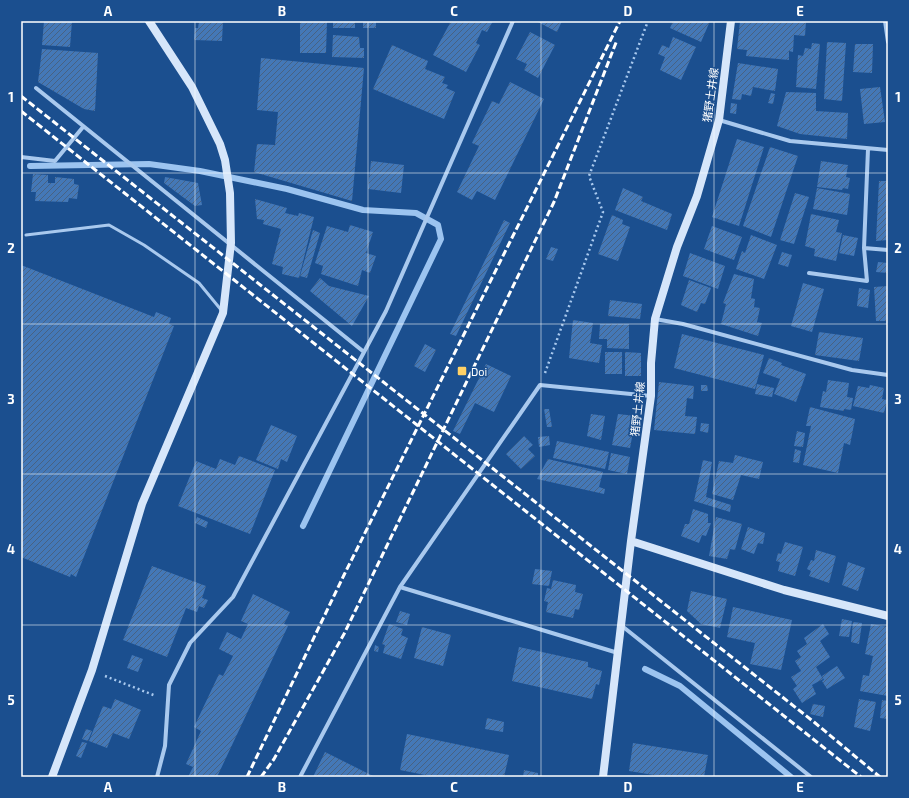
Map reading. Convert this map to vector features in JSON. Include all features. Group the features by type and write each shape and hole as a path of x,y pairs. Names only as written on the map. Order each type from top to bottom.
{"street":[{"path":"52,777 92,670 142,504 223,313 231,243 230,193 225,160 220,144 192,87 149,21"},
{"path":"157,777 165,746 169,685 190,643 233,597 386,311 513,21"},
{"name":"猪野土井線","path":"603,777 631,541 651,396 651,363 655,319 677,247 697,196 719,120 731,21"},
{"path":"885,21 888,42"},
{"path":"36,88 83,127 231,243 364,352"},
{"path":"719,120 790,141 888,150"},
{"path":"21,157 55,161 83,127"},
{"path":"809,273 867,281 864,248 868,149"},
{"path":"864,248 888,250"},
{"path":"655,319 683,324 852,370 888,375"},
{"path":"300,777 400,587 540,385 651,396"},
{"path":"631,541 784,590 888,616"},
{"path":"400,587 618,654"},
{"path":"622,625 811,777"}],"lane":[{"path":"26,235 109,225 144,245 199,283 223,313"}],"path":[{"path":"540,385 603,212 589,176 648,21"},
{"path":"92,670 168,700"}],"building":[{"path":"44,21 72,21 70,47 42,45"},
{"path":"199,21 223,21 222,41 194,40 195,28 198,28"},
{"path":"300,21 327,21 326,53 300,53"},
{"path":"333,21 355,21 355,28 333,28"},
{"path":"363,21 376,21 376,28 363,28"},
{"path":"451,21 493,21 487,32 482,30 476,43 480,45 466,72 433,55"},
{"path":"536,21 562,21 557,32"},
{"path":"673,21 710,21 701,42 670,28"},
{"path":"740,21 806,21 805,36 794,35 793,52 789,51 789,60 746,56 747,50 737,49"},
{"path":"530,32 555,45 538,78 524,70 527,64 516,59"},
{"path":"333,35 359,37 360,48 364,48 364,58 332,57"},
{"path":"673,37 696,47 681,80 660,70 665,57 658,54 662,45 669,48"},
{"path":"827,42 846,43 842,101 824,99"},
{"path":"812,43 820,44 816,89 796,87 798,55 803,56 805,48 811,49"},
{"path":"855,44 873,44 872,73 853,72"},
{"path":"392,45 428,61 425,69 445,77 442,83 448,85 446,88 455,92 444,119 373,89"},
{"path":"42,49 98,53 95,111 84,109 38,82"},
{"path":"261,58 364,68 352,201 254,172 257,144 275,145 278,112 257,110"},
{"path":"738,63 778,69 775,91 753,87 751,96 742,94 741,100 732,99"},
{"path":"510,82 544,99 495,200 477,191 472,200 457,192 479,146 472,143 492,101 499,104"},
{"path":"880,87 885,122 864,124 860,89"},
{"path":"786,92 816,93 816,111 848,113 847,139 800,134 777,126"},
{"path":"771,93 775,94 773,104 768,103"},
{"path":"731,103 737,104 736,114 730,113"},
{"path":"737,139 764,147 739,226 712,217"},
{"path":"770,147 798,156 771,237 743,226"},
{"path":"371,161 404,165 401,193 368,189"},
{"path":"821,161 848,165 846,177 850,178 848,189 843,188 842,190 817,187"},
{"path":"33,174 48,175 48,183 55,183 55,177 74,179 74,184 79,185 77,199 69,198 68,202 35,201 36,192 31,192"},
{"path":"165,177 198,183 202,205 195,206 164,183"},
{"path":"879,181 888,181 888,240 876,241"},
{"path":"623,188 643,197 641,201 672,214 667,230 615,210"},
{"path":"817,188 850,194 847,215 813,209"},
{"path":"795,193 809,197 794,244 780,240"},
{"path":"255,199 287,208 285,213 298,216 299,213 314,217 299,278 282,274 283,267 272,264 281,229 263,224 264,220 257,219"},
{"path":"811,214 839,220 836,232 842,233 836,261 814,256 815,249 805,246"},
{"path":"612,215 623,220 622,224 630,227 618,261 598,254"},
{"path":"504,220 510,223 456,336 450,334"},
{"path":"350,225 373,232 366,253 376,256 370,273 362,270 358,286 321,274 323,266 315,263 327,226 348,232"},
{"path":"712,226 742,237 734,260 704,249"},
{"path":"313,230 320,233 307,278 300,276"},
{"path":"751,235 777,245 764,279 736,269 742,251 745,253"},
{"path":"843,235 858,238 854,256 839,253"},
{"path":"551,247 558,249 553,261 546,259"},
{"path":"782,252 792,255 788,267 778,264"},
{"path":"690,253 725,266 718,289 683,276"},
{"path":"878,262 888,263 888,273 876,272"},
{"path":"21,265 154,317 156,312 171,318 169,324 174,326 76,577 71,574 70,577 21,557"},
{"path":"734,274 754,279 751,298 755,299 754,307 760,308 757,322 762,323 758,336 721,324 726,304 723,303"},
{"path":"320,278 329,286 369,296 352,326 310,291"},
{"path":"689,280 711,288 705,304 701,303 697,312 681,305"},
{"path":"803,283 824,289 812,332 791,326"},
{"path":"888,286 887,332 886,321 876,321 874,287"},
{"path":"859,288 870,290 868,308 857,306"},
{"path":"610,300 642,304 640,319 608,316"},
{"path":"573,320 593,323 590,343 602,345 599,363 569,358"},
{"path":"600,324 629,324 629,349 607,348 607,339 599,339"},
{"path":"819,332 863,338 859,361 815,355"},
{"path":"682,334 764,355 755,389 674,368"},
{"path":"425,344 436,350 425,372 414,366"},
{"path":"605,352 622,352 622,374 605,374"},
{"path":"625,352 641,353 641,376 625,376"},
{"path":"769,358 782,363 781,365 806,374 796,402 774,394 780,379 763,373"},
{"path":"486,364 511,376 494,412 475,403 460,434 453,431"},
{"path":"828,380 849,383 847,397 853,398 851,410 844,409 844,411 820,407 823,391 826,392"},
{"path":"659,382 694,386 693,399 687,398 685,416 697,417 695,434 654,430"},
{"path":"757,384 774,388 772,397 755,394"},
{"path":"701,385 707,385 708,391 701,391"},
{"path":"870,385 884,388 882,399 887,400 884,413 853,406 858,386 869,388"},
{"path":"810,407 855,419 850,445 844,443 838,473 803,465 811,426 806,426"},
{"path":"544,409 549,409 552,427 547,427"},
{"path":"591,414 605,416 601,440 587,436"},
{"path":"618,414 636,416 630,448 612,445"},
{"path":"701,423 709,424 708,433 700,431"},
{"path":"271,425 297,436 287,462 281,459 278,469 256,460"},
{"path":"797,431 805,433 803,447 794,446"},
{"path":"524,436 533,445 528,449 535,456 521,469 506,454"},
{"path":"549,436 550,445 539,447 538,437"},
{"path":"557,441 609,452 605,469 553,458"},
{"path":"795,449 801,451 799,463 793,462"},
{"path":"611,453 630,457 627,474 608,470"},
{"path":"735,455 763,462 759,479 741,475 733,500 712,494 719,461 733,463"},
{"path":"239,456 275,470 250,534 178,506 196,461 216,469 220,459 235,465"},
{"path":"548,459 603,472 599,487 605,489 604,494 537,479"},
{"path":"703,460 712,462 706,497 731,505 730,512 694,501"},
{"path":"693,509 708,514 708,523 711,523 706,536 702,535 699,543 681,536 685,524 689,524"},
{"path":"197,517 208,522 206,528 195,523"},
{"path":"716,517 742,524 735,550 730,549 727,559 709,556"},
{"path":"748,527 765,533 763,544 758,543 754,554 741,549"},
{"path":"785,542 803,547 795,576 778,571 780,562 776,561 778,553 781,554"},
{"path":"816,550 836,556 829,583 809,576 811,571 807,569 811,560 814,561"},
{"path":"848,562 865,568 858,591 842,585"},
{"path":"152,566 206,586 202,598 208,600 204,608 199,606 197,612 186,608 167,657 123,640"},
{"path":"535,569 552,571 549,586 532,584"},
{"path":"553,580 576,585 575,592 583,594 579,610 575,609 573,618 546,612 548,602 544,601 547,588 551,589"},
{"path":"691,591 727,599 720,628 701,624 687,611"},
{"path":"253,594 290,612 284,624 288,626 217,777 188,777 193,767 186,764 201,731 194,727 219,674 223,676 233,656 219,649 227,632 241,639 248,624 241,621"},
{"path":"733,607 792,620 781,670 750,664 755,643 727,637"},
{"path":"400,611 410,614 407,625 396,622"},
{"path":"842,619 852,621 849,637 839,636"},
{"path":"853,622 862,623 859,644 851,642"},
{"path":"389,624 403,629 401,635 408,638 401,659 383,653 385,645 382,644"},
{"path":"823,624 829,634 820,641 830,657 816,667 823,679 812,685 816,694 802,703 793,689 797,686 791,677 801,671 795,661 801,657 797,651 807,644 804,638"},
{"path":"871,624 888,627 888,696 860,691 863,675 869,676 873,656 865,654"},
{"path":"422,627 451,635 443,666 414,658"},
{"path":"375,645 379,647 378,652 374,651"},
{"path":"519,647 588,662 588,667 602,671 599,685 596,684 592,699 512,681"},
{"path":"132,655 143,659 138,672 127,668"},
{"path":"837,666 845,678 827,689 822,681 824,680 822,676"},
{"path":"115,699 141,710 129,739 113,733 107,748 89,741 103,706 111,709"},
{"path":"859,699 876,702 870,731 854,727"},
{"path":"882,700 888,701 888,719 880,718"},
{"path":"813,704 825,706 823,717 810,714"},
{"path":"487,718 504,722 503,732 485,729"},
{"path":"86,729 92,731 88,741 82,739"},
{"path":"407,734 509,755 504,777 435,777 400,770"},
{"path":"82,742 87,743 81,758 76,756"},
{"path":"633,743 708,755 704,777 666,777 629,771"},
{"path":"325,752 375,777 313,777"},
{"path":"524,770 538,773 538,777 523,777"}],"waterway":[{"path":"30,166 149,164 200,171 287,189 363,210 416,213 438,225 441,239 303,526"},
{"path":"645,669 680,686 791,777"}],"railway":[{"path":"247,777 344,575 620,21"},
{"path":"261,777 274,759 344,634 554,202 617,40"},
{"path":"21,96 814,722 880,777"},
{"path":"21,111 861,777"}],"place":[{"name":"Doi","path":"462,371"}]}
